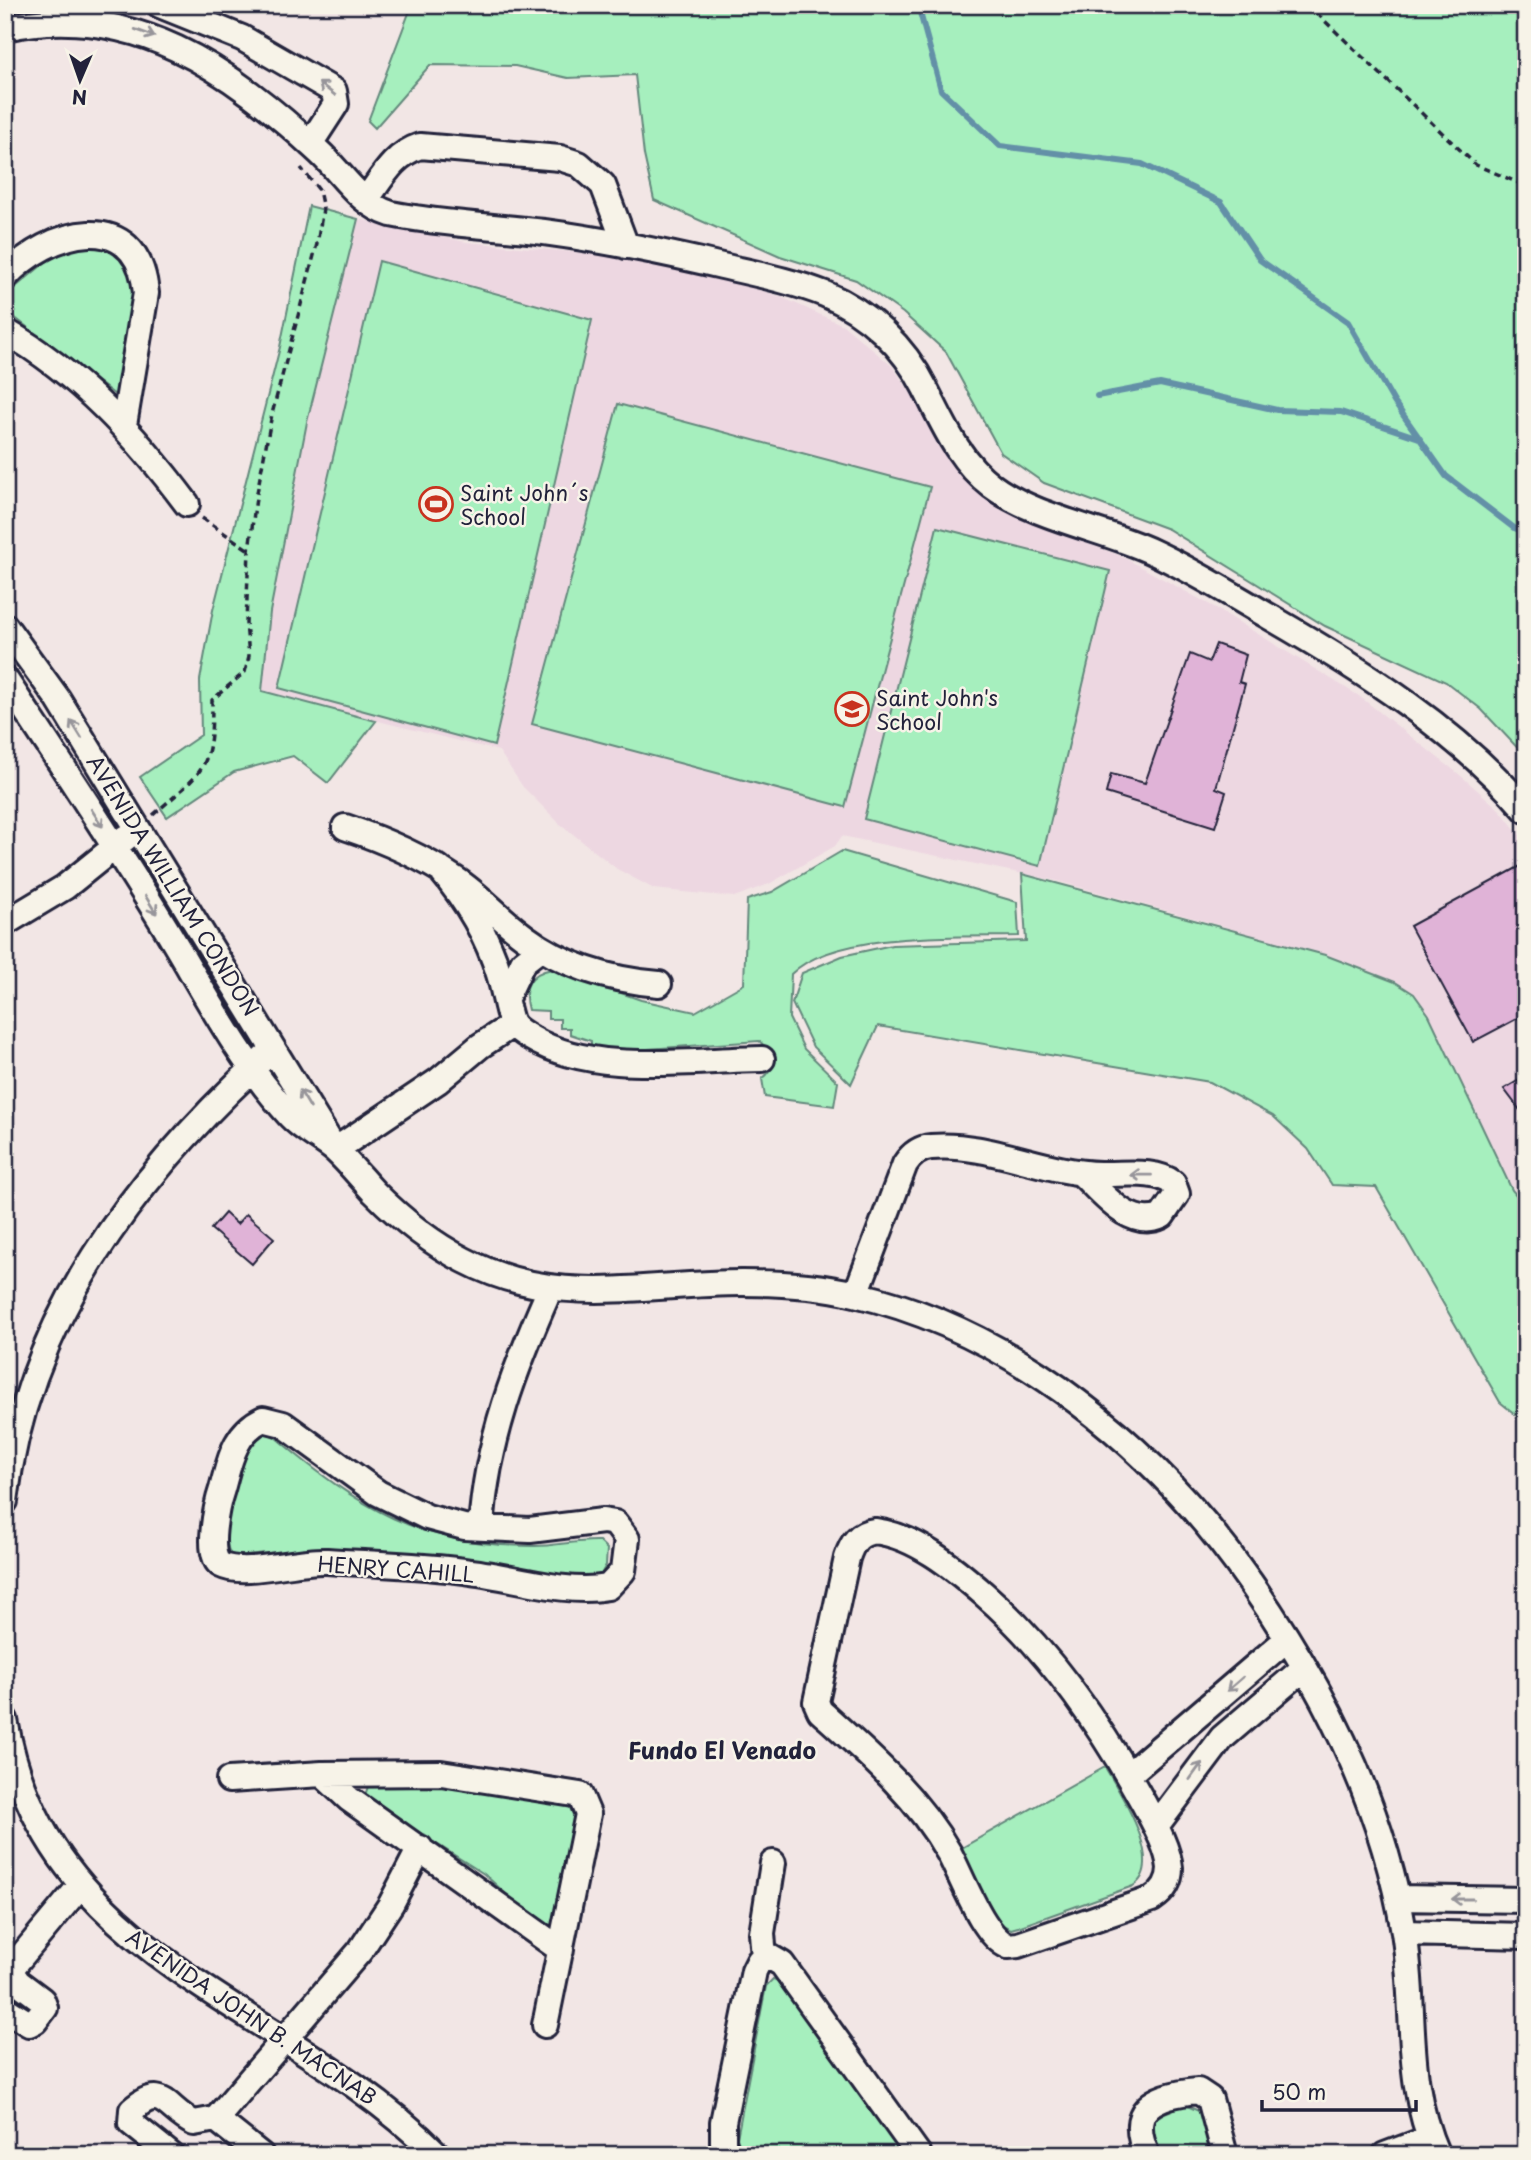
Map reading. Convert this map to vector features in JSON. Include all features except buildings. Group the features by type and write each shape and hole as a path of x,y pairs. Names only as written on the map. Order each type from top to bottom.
{"street":[{"path":"160,5 242,38 334,91 336,104 305,154"},
{"path":"5,28 70,20 97,21 144,32 185,51 220,73 305,154 345,180 366,201 383,211 400,216 546,233 626,246 789,282 825,295 859,313 901,351 925,386 954,445 994,488 1030,507 1104,531 1154,552 1328,650 1408,704 1474,759 1524,807"},
{"path":"366,201 390,165 399,156 420,146 561,158 588,169 603,185 626,246"},
{"path":"5,277 39,251 81,233 103,233 116,237 136,257 144,274 146,293 124,425"},
{"path":"5,331 76,381 124,425 187,504"},
{"name":"AVENIDA WILLIAM CONDON","path":"5,626 58,699 335,1150"},
{"name":"AVENIDA WILLIAM CONDON","path":"5,679 116,847 252,1069 294,1121 335,1150 376,1194 443,1248 494,1273 551,1289 602,1292 759,1284 806,1286 856,1294 920,1314 981,1342 1085,1409 1187,1503 1236,1561 1287,1639 1358,1776 1384,1844 1405,1933 1411,1997 1413,2071 1433,2146"},
{"path":"345,827 393,844 439,868 541,948 563,960 610,977 659,984"},
{"path":"5,923 65,887 139,828"},
{"path":"439,868 463,896 476,920 506,998 512,1025 543,1046 596,1062 762,1059"},
{"path":"506,998 523,962 541,948"},
{"path":"335,1150 438,1081 480,1046 512,1025"},
{"path":"5,1501 12,1459 31,1388 76,1283 96,1248 133,1197 274,1048"},
{"path":"856,1294 905,1164 922,1149 941,1147 984,1152 1082,1174"},
{"path":"481,1527 489,1458 513,1372 551,1289"},
{"name":"HENRY CAHILL","path":"263,1419 284,1424 378,1493 427,1517 481,1527 530,1530 603,1521 615,1523 627,1539 623,1571 608,1587 583,1589 469,1571 322,1560 231,1567 215,1560 212,1549 219,1498 237,1440 250,1425 263,1419"},
{"path":"874,1531 906,1539 939,1559 984,1594 1054,1668 1128,1775 1156,1826 1170,1868 1166,1885 1152,1899 1018,1945 1008,1946 993,1937 947,1850 917,1806 881,1765 820,1711 816,1702 847,1558 856,1539 865,1532 874,1531"},
{"path":"1128,1775 1287,1639"},
{"path":"1156,1826 1222,1738 1304,1668"},
{"name":"AVENIDA JOHN B. MACNAB","path":"5,1720 13,1755 30,1800 58,1856 80,1886 121,1926 167,1962 220,1999 360,2087 438,2155"},
{"path":"229,1780 322,1774 441,1773 580,1795 589,1814 545,2025"},
{"path":"322,1774 349,1799 561,1950"},
{"path":"171,2155 131,2123 132,2110 144,2099 161,2099 194,2123 216,2119 373,1932 420,1848"},
{"path":"764,1958 763,1919 773,1863"},
{"path":"5,2009 29,2024 35,2021 45,2008 42,2000 18,1982 8,1966 80,1886"},
{"path":"1398,1899 1526,1900"},
{"path":"1405,1933 1526,1937"},
{"path":"727,2155 723,2142 723,2122 755,1966 764,1958 771,1957 782,1964 919,2155"},
{"path":"1147,2155 1138,2127 1143,2111 1156,2102 1198,2091 1210,2099 1225,2155"},
{"path":"216,2119 261,2155"},
{"path":"1385,2155 1433,2146"}],"path":[{"path":"1308,5 1476,165 1526,186"},
{"path":"139,828 202,771 212,746 212,700 245,671 249,656 246,624 249,550 272,414 317,244 323,209 305,154"},
{"path":"187,504 207,522 249,550"}],"shaded area":[{"name":"Saint John's School","path":"358,219 466,242 640,258 708,273 779,296 843,325 892,366 983,498 1003,511 1121,556 1214,607 1359,696 1460,775 1500,810 1526,843 1526,1207 1512,1190 1457,1076 1226,927 1057,881 842,836 835,846 769,884 734,897 654,889 617,869 559,823 523,787 499,751 262,692 270,612 307,422"}],"green space":[{"path":"412,5 1526,5 1526,757 1481,709 1446,682 1325,626 1168,529 1044,483 1001,453 946,352 903,313 856,280 780,256 654,200 644,155 635,75 568,78 515,66 430,65 375,128 368,121"},
{"path":"309,206 358,219 307,422 270,612 262,691 376,721 328,783 293,756 234,772 167,817 140,777 201,735 200,680 213,610 280,347"},
{"path":"71,241 108,242 131,257 135,286 119,398 5,310 5,296"},
{"name":"Saint John´s School","path":"379,261 592,320 494,746 279,688"},
{"path":"618,404 930,487 845,807 532,724"},
{"path":"937,527 1110,571 1040,866 864,819"},
{"path":"842,851 1017,902 1019,936 932,937 867,943 811,960 791,974 789,1018 804,1049 838,1082 834,1106 765,1097 762,1079 771,1070 772,1060 768,1050 759,1041 591,1053 591,1041 570,1034 570,1028 560,1028 560,1019 548,1019 548,1011 528,1010 526,995 529,983 538,974 552,969 641,1000 695,1012 744,984 747,900 772,892"},
{"path":"1022,874 1325,955 1395,982 1414,994 1429,1015 1512,1190 1526,1207 1526,1423 1500,1402 1376,1187 1332,1185 1308,1149 1273,1116 1210,1082 878,1026 851,1084 813,1047 792,1003 802,973 842,956 892,945 1026,941"},
{"path":"265,1432 364,1503 425,1531 495,1545 543,1546 599,1541 607,1549 606,1565 599,1578 579,1579 491,1563 407,1553 319,1549 232,1556 227,1531 233,1490 247,1451 255,1438"},
{"path":"1105,1767 1137,1828 1145,1862 1142,1876 1133,1886 1018,1927 1011,1929 998,1923 960,1849"},
{"path":"436,1781 578,1805 552,1925 542,1926 484,1874 369,1801 365,1795 369,1784"},
{"path":"773,1979 781,1982 904,2155 751,2155 740,2147 737,2138 766,1986"},
{"path":"1185,2105 1201,2112 1210,2155 1159,2155 1152,2134 1154,2121"}],"waterway":[{"path":"918,5 941,90 1000,146 1142,164 1221,202 1260,260 1348,322 1394,402 1446,476 1514,528 1526,532"},
{"path":"1097,396 1160,384 1277,410 1341,412 1419,438"}],"place":[{"name":"Saint John´s School","path":"436,504"},
{"name":"Saint John's School","path":"852,709"}],"district":[{"name":"Fundo El Venado","path":"722,1749"}]}
